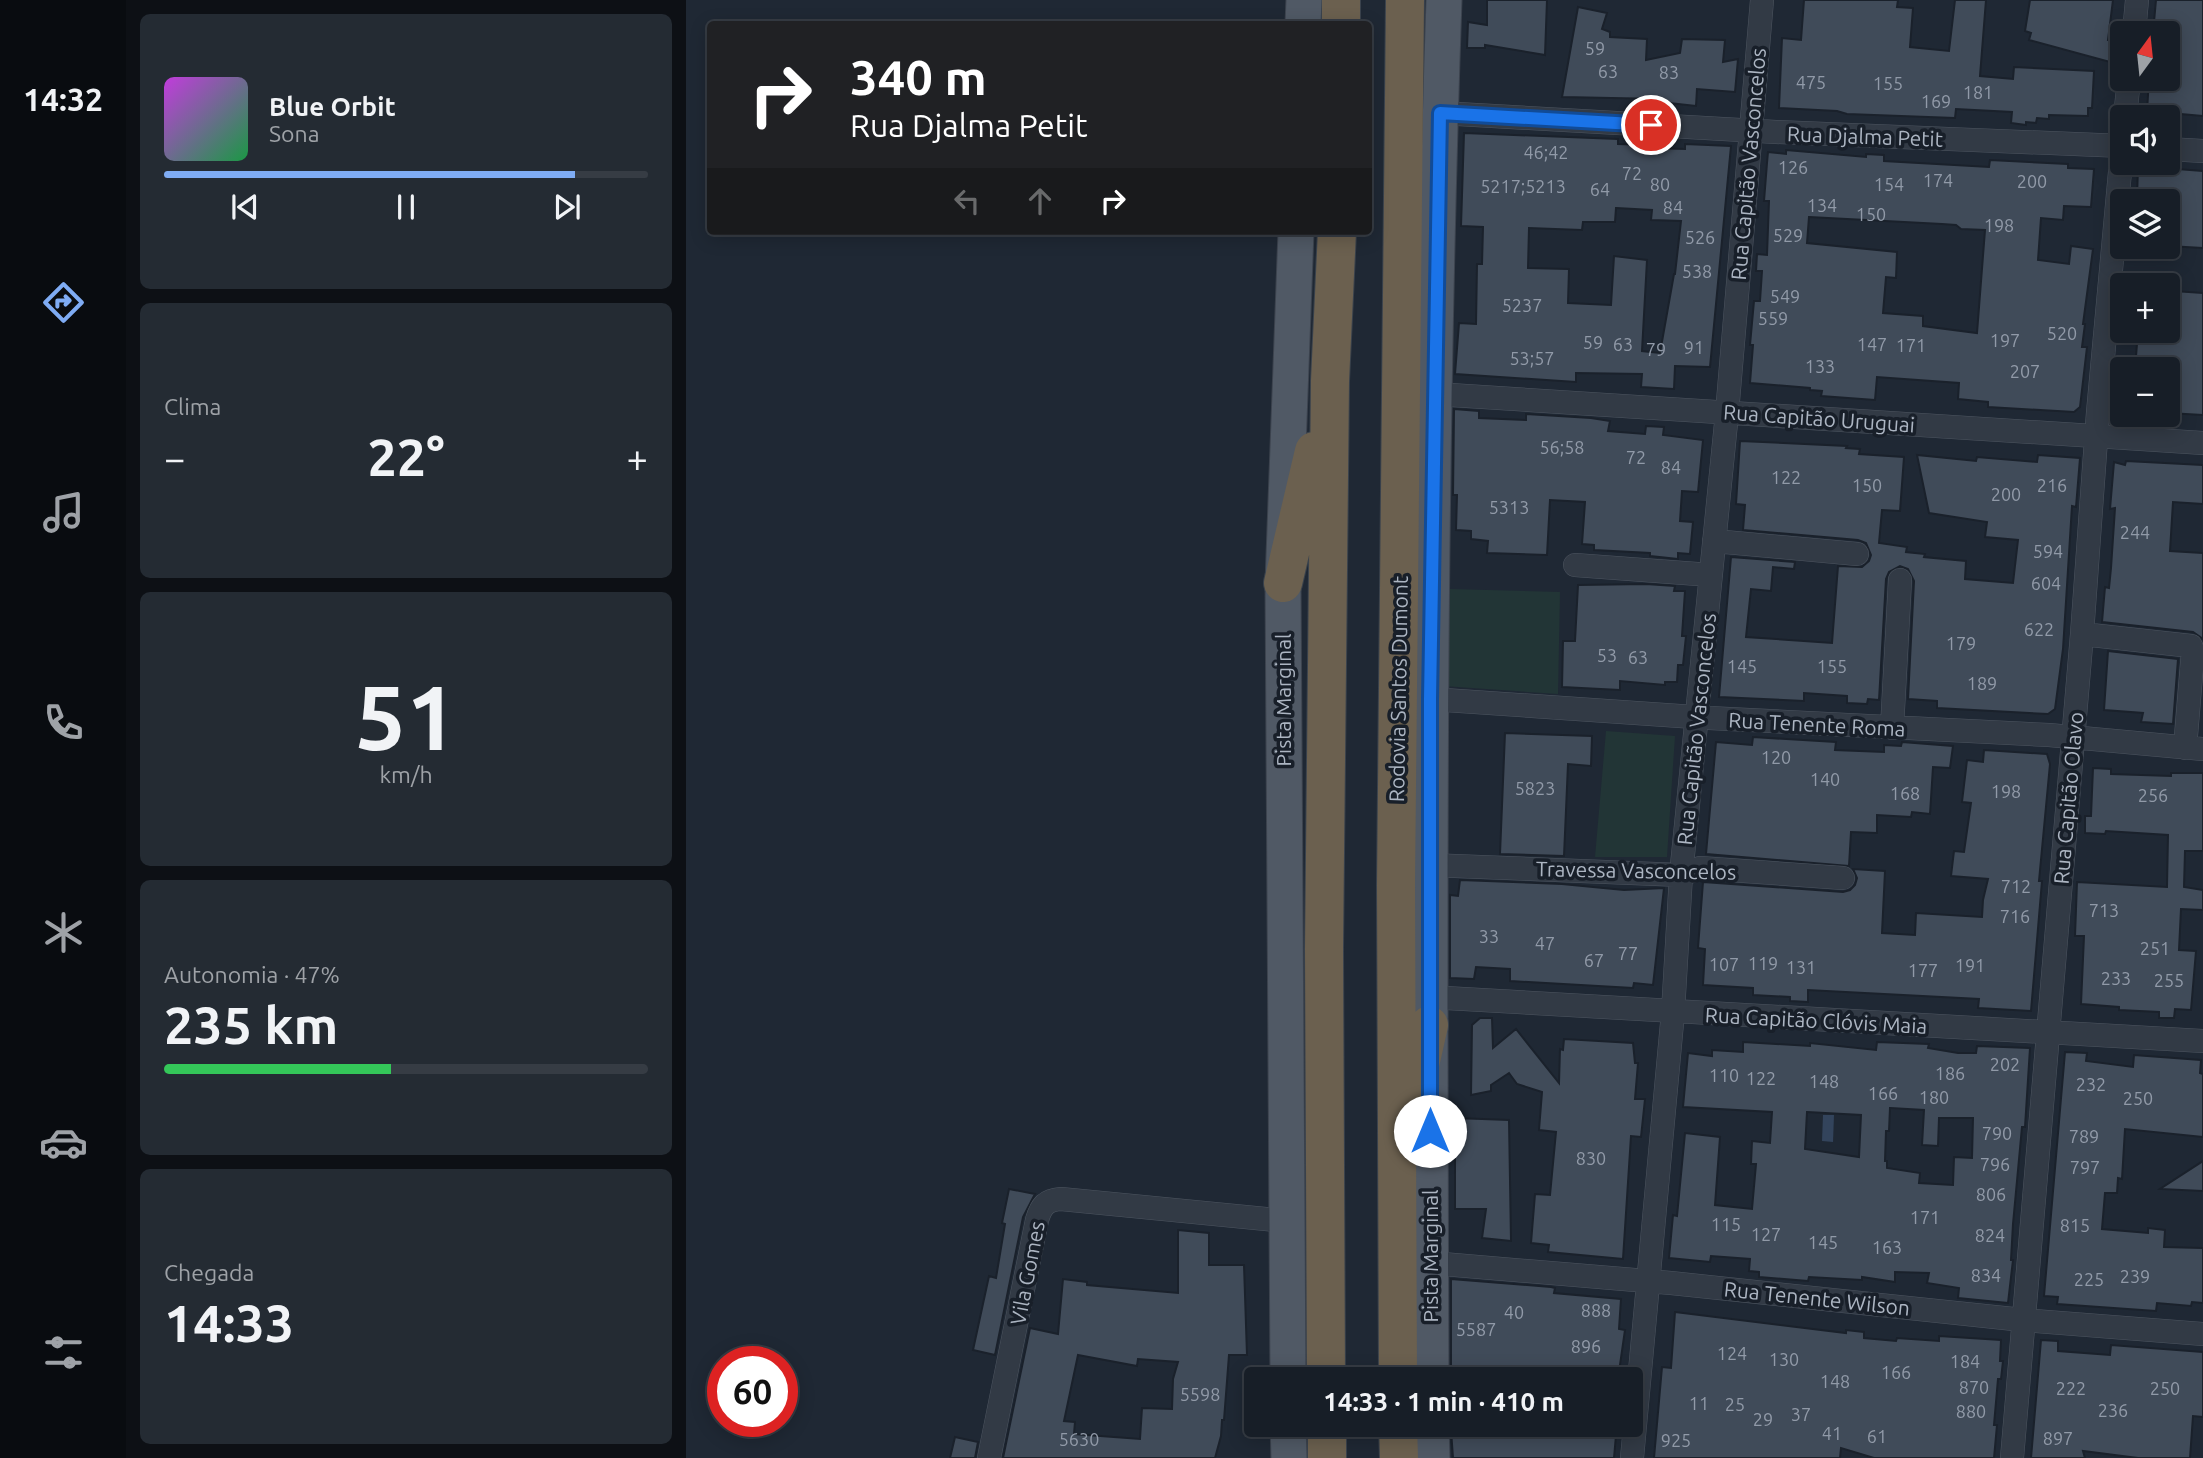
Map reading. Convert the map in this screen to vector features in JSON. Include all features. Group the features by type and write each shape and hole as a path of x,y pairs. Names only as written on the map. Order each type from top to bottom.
{"highway":[{"path":"1341,0 1341,21"},
{"name":"Rodovia Santos Dumont","path":"1398,1367 1396,886 1405,0"},
{"path":"1405,53 1420,0"},
{"path":"1326,1367 1324,949 1330,381 1337,235"},
{"path":"1283,583 1330,381"},
{"path":"1396,1176 1429,1011"},
{"path":"1326,1437 1327,1458"},
{"path":"1398,1437 1399,1458"}],"main road":[{"path":"1303,21 1304,0"},
{"name":"Pista Marginal","path":"1431,1367 1430,699 1444,0"},
{"name":"Pista Marginal","path":"1288,1367 1283,583 1296,235"},
{"path":"1288,1437 1289,1458"},
{"path":"1432,1437 1432,1458"}],"street":[{"name":"Rua Capitão Vasconcelos","path":"1632,1458 1673,1012 1681,875 1727,413 1762,0"},
{"path":"2135,21 2137,0"},
{"name":"Rua Djalma Petit","path":"1440,113 1750,131 2110,146"},
{"path":"2180,150 2203,151"},
{"name":"Rua Capitão Olavo","path":"2012,1458 2119,175"},
{"name":"Rua Capitão Uruguai","path":"1435,394 2203,443"},
{"path":"1714,541 1857,554"},
{"path":"1575,565 1711,575"},
{"path":"1892,728 1900,580"},
{"path":"2082,634 2186,644 2193,648 2194,748"},
{"name":"Rua Tenente Roma","path":"1430,699 1697,717 2073,737 2194,748"},
{"name":"Travessa Vasconcelos","path":"1429,865 1681,875 1700,868 1843,878"},
{"name":"Rua Capitão Clóvis Maia","path":"1429,1011 1673,1012 2203,1041"},
{"name":"Vila Gomes","path":"989,1458 1037,1220 1046,1202 1061,1199 1286,1221"},
{"name":"Rua Tenente Wilson","path":"1431,1263 1648,1281 2023,1320 2203,1334"}],"shaded area":[{"path":"1449,589 1560,592 1558,694 1443,686"},
{"path":"1606,731 1675,736 1667,857 1595,857"}],"water":[{"path":"1823,1115 1834,1115 1833,1142 1822,1141"}],"building":[{"path":"1487,0 1547,0 1545,55 1485,45 1485,48 1467,48 1468,22 1487,25"},
{"path":"1804,0 1898,0 1897,7 1913,8 1910,47 1949,51 1955,0 1986,0 1980,76 2013,79 2014,67 2094,71 2092,108 2088,108 2088,116 2049,115 2049,119 2037,118 2036,123 2026,122 2026,125 2011,123 2012,112 1956,109 1955,118 1847,114 1837,111 1779,108 1782,38 1801,40"},
{"path":"2030,0 2113,0 2108,40 2110,62 2029,40 2031,33 2025,31"},
{"path":"2156,0 2203,0 2203,116 2180,114 2180,105 2147,105 2148,91 2180,91 2180,21 2154,21"},
{"path":"1578,7 1607,13 1602,29 1610,32 1610,37 1647,39 1646,60 1680,53 1682,39 1725,40 1723,62 1738,59 1735,92 1697,89 1696,106 1660,102 1660,99 1562,97"},
{"path":"1464,133 1618,139 1618,144 1651,145 1651,148 1685,149 1685,144 1731,146 1710,367 1675,366 1674,389 1641,387 1642,374 1576,373 1576,382 1455,374 1459,323 1476,324 1477,264 1482,264 1483,227 1461,226","holes":["1616,208 1652,210 1651,220 1681,221 1675,274 1660,353 1642,351 1647,260 1614,256 1611,305 1568,303 1569,269 1528,268 1529,228 1582,230 1583,222 1615,222"]},
{"path":"1786,150 1866,157 1866,154 1884,155 1884,161 1989,167 1990,160 2068,164 2068,168 2094,169 2091,207 2064,206 2063,220 2041,218 2038,260 2069,264 2071,246 2093,249 2083,324 2082,347 2087,347 2080,407 2074,412 1988,407 1988,402 1958,399 1959,383 1877,377 1875,400 1821,396 1822,391 1810,388 1750,383 1754,301 1760,301 1762,271 1756,271 1757,254 1767,255 1769,201 1764,201 1768,152 1786,154","holes":["1809,217 1956,225 1961,229 1985,230 1977,333 1923,326 1923,316 1883,313 1886,277 1896,278 1897,252 1807,243"]},
{"path":"2180,169 2203,171 2203,248 2180,247 2180,189 2137,189 2138,175 2180,175"},
{"path":"2180,291 2203,293 2203,415 2180,414 2180,357 2136,357 2137,343 2180,343"},
{"path":"1454,409 1479,411 1479,418 1526,420 1526,414 1591,418 1610,421 1608,431 1645,434 1646,426 1664,427 1663,435 1703,440 1698,492 1682,491 1680,521 1693,522 1690,554 1678,553 1678,559 1650,556 1650,553 1594,550 1594,545 1582,544 1585,502 1550,500 1547,555 1487,553 1488,541 1471,539 1471,531 1456,530 1457,495 1453,495"},
{"path":"1740,441 1847,446 1846,448 1860,449 1859,454 1904,457 1900,511 1882,510 1879,543 1907,547 1906,552 1925,554 1924,557 1966,561 1965,579 2013,583 2018,540 1985,537 1987,522 1929,513 1917,455 1976,461 1977,457 2037,462 2038,455 2080,458 2076,507 2072,506 2063,649 2055,709 2048,714 1937,708 1937,701 1908,699 1914,581 1908,569 1900,566 1889,572 1886,579 1879,700 1868,699 1867,704 1847,703 1847,696 1804,693 1804,701 1719,697 1731,557 1795,562 1794,569 1773,567 1771,591 1751,589 1746,637 1832,643 1838,566 1862,567 1871,555 1866,543 1858,540 1743,530 1745,505 1736,504"},
{"path":"2126,461 2203,465 2203,504 2173,502 2170,551 2203,553 2203,639 2193,632 2102,622 2105,587 2109,588 2111,568 2115,508 2110,509 2114,462 2125,465"},
{"path":"1578,585 1675,586 1674,591 1685,591 1682,636 1686,636 1683,665 1678,665 1677,682 1665,682 1665,685 1620,681 1620,690 1562,687 1563,641 1575,641"},
{"path":"2108,651 2178,659 2173,724 2141,722 2143,713 2104,710"},
{"path":"1505,733 1592,736 1591,766 1568,764 1564,856 1500,854"},
{"path":"1753,737 1836,742 1835,750 1884,752 1884,745 1901,746 1902,742 1953,746 1950,768 1933,767 1930,814 1912,812 1911,817 1877,815 1877,833 1851,832 1849,866 1706,854 1716,742 1752,745"},
{"path":"1984,750 2047,754 2050,764 2031,1011 1978,1008 1979,999 1808,990 1808,1002 1790,1001 1790,997 1753,995 1753,988 1703,985 1705,949 1698,948 1703,882 1843,892 1855,885 1857,878 1853,869 1885,871 1882,933 1915,935 1916,913 1982,917 1988,879 1951,876 1954,851 1964,852 1971,803 1962,802 1967,760 1983,762"},
{"path":"2093,768 2111,769 2111,774 2171,776 2171,773 2203,773 2203,851 2185,851 2184,887 2203,890 2203,910 2181,909 2179,950 2196,951 2191,1010 2175,1009 2174,1018 2159,1018 2159,1012 2081,1004 2084,936 2075,936 2077,882 2167,887 2168,835 2106,831 2105,834 2085,833 2085,816 2091,816"},
{"path":"1460,880 1562,884 1624,890 1664,888 1653,985 1634,983 1633,988 1510,981 1510,969 1476,967 1474,979 1450,978 1450,895 1458,896"},
{"path":"1480,1018 1492,1018 1493,1048 1516,1029 1559,1083 1560,1049 1563,1050 1564,1039 1633,1043 1635,1063 1638,1063 1635,1099 1645,1099 1641,1137 1631,1136 1623,1259 1548,1252 1549,1245 1531,1243 1535,1194 1550,1195 1556,1132 1539,1130 1542,1092 1517,1084 1509,1073 1491,1085 1491,1091 1471,1095 1472,1025"},
{"path":"1743,1042 1810,1046 1810,1043 1876,1050 1877,1042 1929,1044 1928,1048 1958,1053 1976,1053 1977,1046 2030,1048 2008,1303 1958,1298 1959,1288 1927,1283 1929,1273 1895,1272 1895,1282 1862,1277 1862,1280 1809,1277 1808,1281 1759,1277 1759,1272 1749,1271 1750,1259 1711,1256 1710,1262 1669,1258 1673,1215 1677,1216 1685,1133 1720,1137 1715,1205 1752,1209 1756,1164 1751,1164 1752,1141 1770,1143 1772,1112 1683,1107 1688,1053 1712,1056 1712,1050 1743,1052","holes":["1890,1108 1924,1110 1922,1145 1938,1146 1939,1118 1973,1118 1972,1158 1954,1157 1953,1185 1919,1183 1920,1173 1887,1168 1886,1131 1889,1131","1807,1112 1861,1115 1859,1157 1805,1149"]},
{"path":"2065,1052 2087,1053 2086,1061 2133,1067 2134,1055 2201,1060 2203,1137 2125,1129 2122,1179 2118,1178 2117,1193 2105,1193 2102,1229 2148,1233 2148,1228 2165,1230 2164,1247 2203,1248 2203,1303 2192,1302 2191,1306 2157,1303 2156,1311 2057,1304 2058,1297 2044,1296"},
{"path":"1455,1118 1509,1120 1511,1241 1482,1238 1486,1209 1455,1209"},
{"path":"2203,1161 2203,1191 2160,1189"},
{"path":"1009,1189 1035,1194 1023,1217 995,1355 973,1350 989,1276 996,1278"},
{"path":"1178,1230 1209,1233 1209,1265 1244,1265 1247,1355 1229,1355 1224,1420 1215,1458 1003,1458 1030,1328 1058,1334 1063,1279 1087,1282 1087,1285 1178,1293","holes":["1078,1355 1137,1366 1138,1359 1178,1362 1173,1379 1172,1409 1142,1408 1140,1439 1074,1434 1075,1422 1064,1421"]},
{"path":"1451,1279 1551,1287 1555,1288 1554,1293 1621,1299 1619,1329 1625,1330 1620,1367 1451,1367"},
{"path":"1675,1312 1846,1333 1846,1330 1864,1332 1864,1338 1896,1341 1897,1338 1939,1341 1939,1336 2001,1340 2000,1361 2003,1361 2001,1379 1998,1379 1994,1458 1874,1458 1841,1448 1840,1458 1654,1458 1662,1367 1671,1368"},
{"path":"2041,1340 2058,1341 2058,1351 2110,1355 2111,1345 2203,1352 2203,1417 2193,1416 2190,1458 2138,1458 2083,1451 2085,1458 2031,1458"},
{"path":"955,1437 978,1442 975,1458 950,1458"},
{"path":"1452,1437 1616,1437 1614,1458 1453,1458"}],"route":[{"path":"1430,1131 1430,699 1440,113 1651,125"}]}
